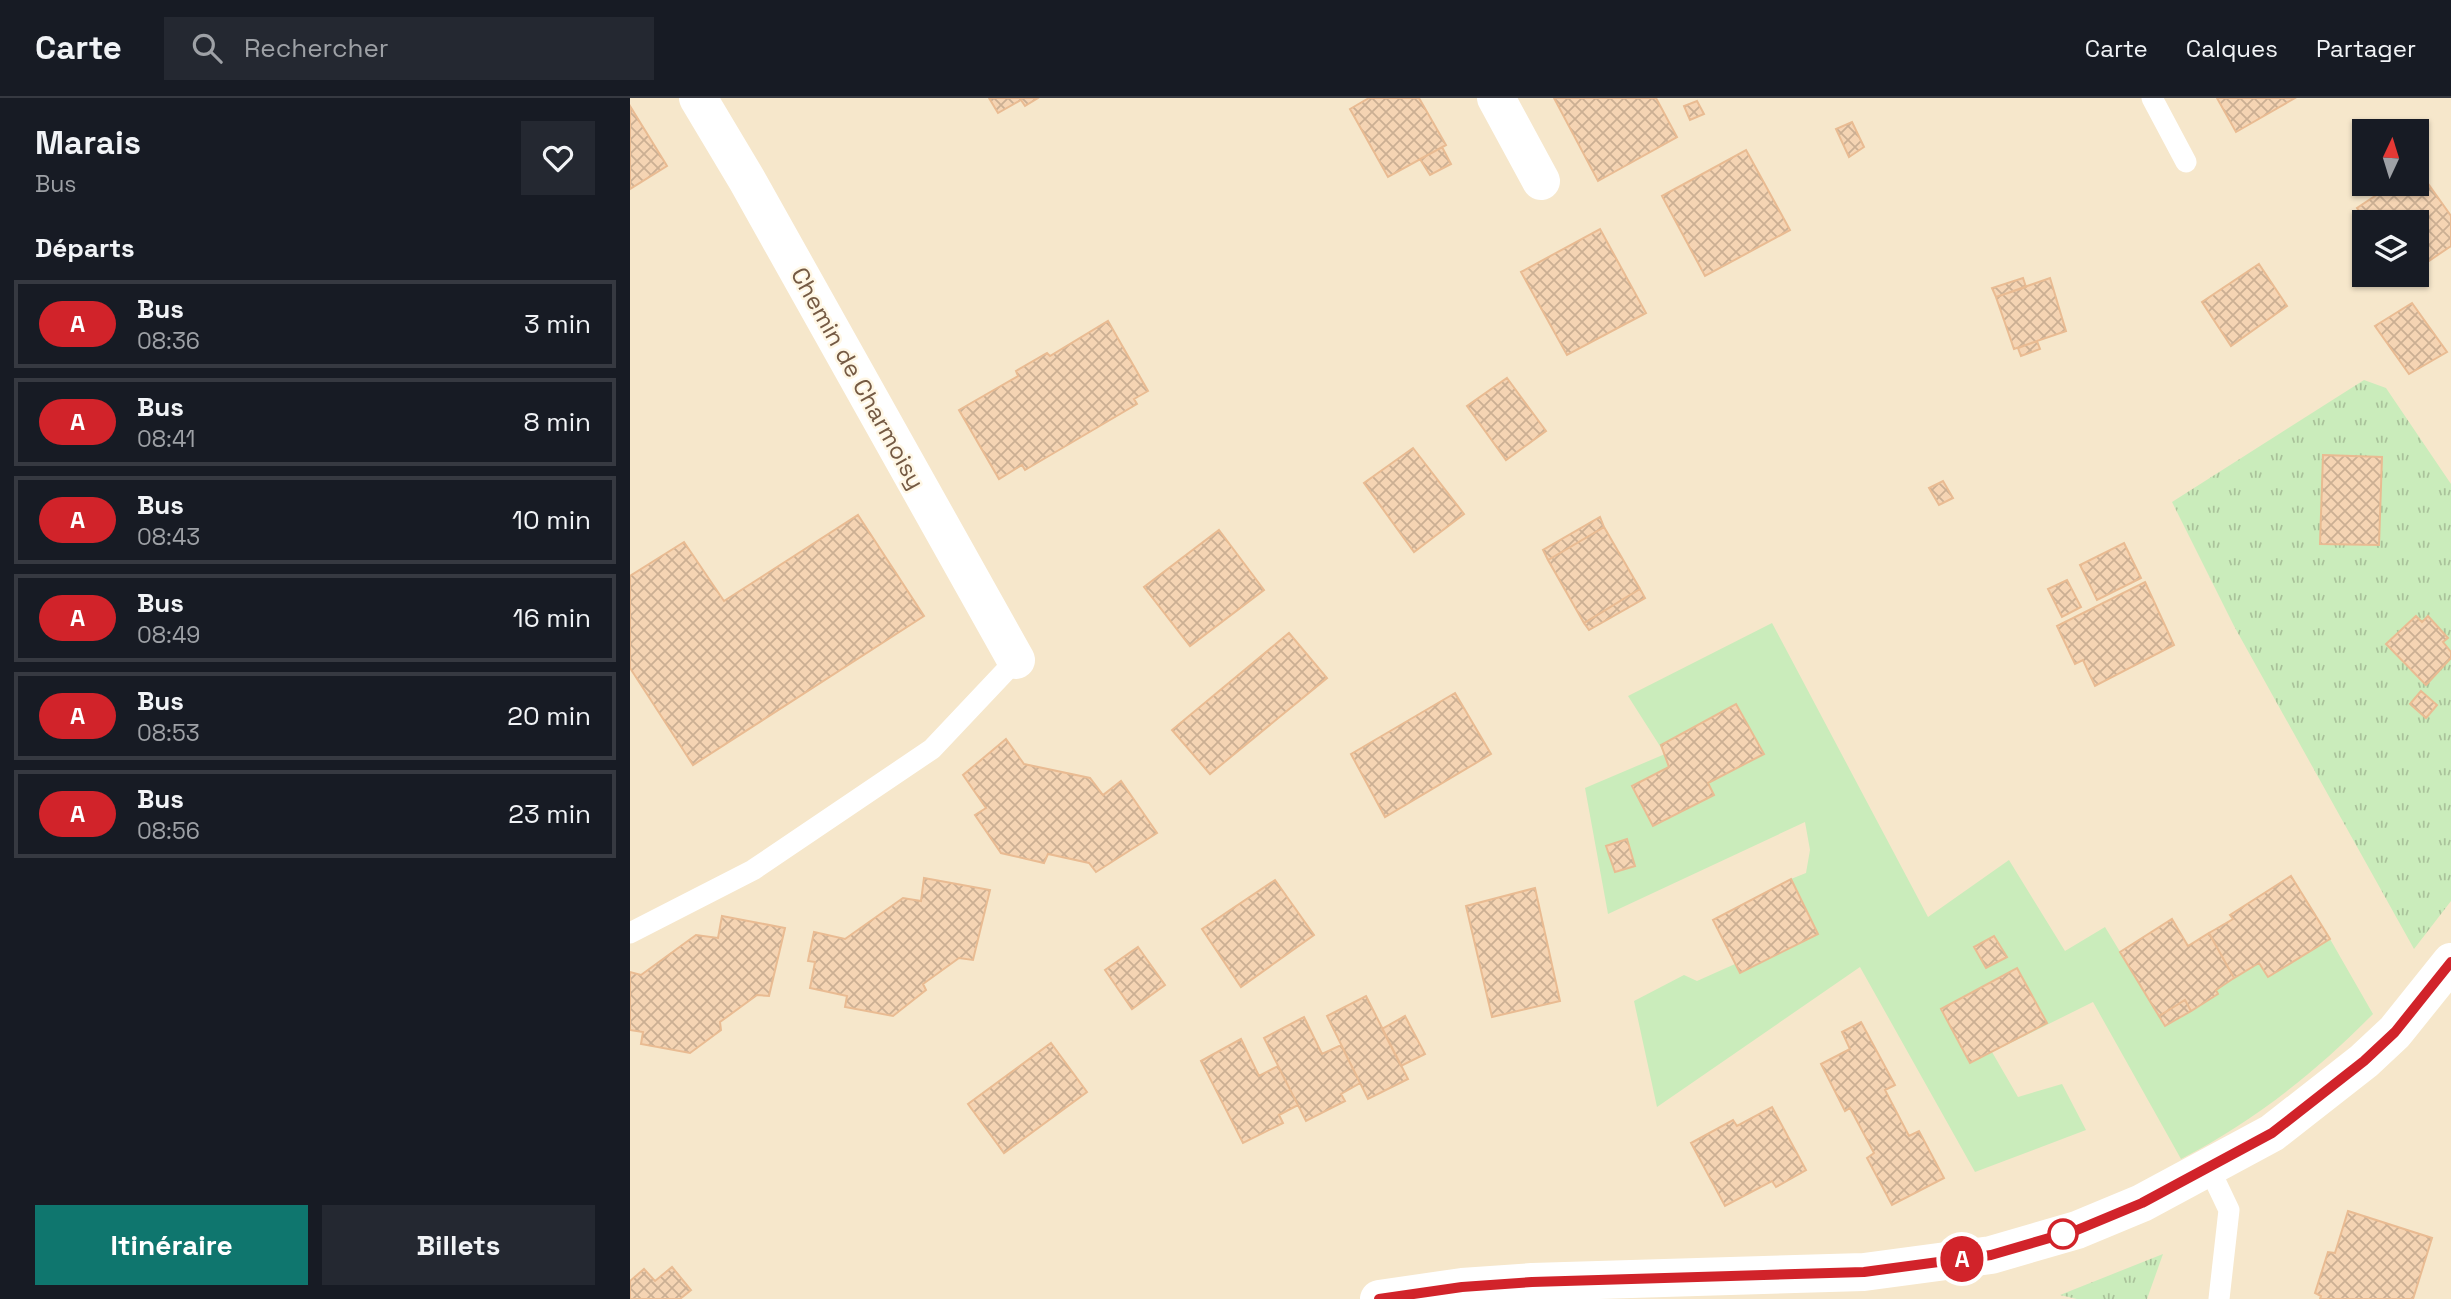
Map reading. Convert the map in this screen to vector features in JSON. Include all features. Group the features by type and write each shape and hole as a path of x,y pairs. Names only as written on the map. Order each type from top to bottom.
{"street":[{"name":"Chemin de Charmoisy","path":"698,98 1016,660"},
{"path":"1496,98 1541,181"},
{"path":"1379,1299 1462,1287 1532,1282 1866,1286 1991,1255 2077,1230 2142,1203 2272,1133 2364,1061 2406,1019 2451,962"}],"lane":[{"path":"2152,98 2186,162"},
{"path":"630,933 753,870 932,749 1016,660"},
{"path":"2209,1168 2229,1210 2219,1299"}],"shaded area":[{"path":"630,98 2451,98 2451,1299 630,1299"}],"green space":[{"path":"2364,380 2386,388 2451,484 2451,901 2414,949 2234,626 2172,502"},
{"path":"1772,623 1928,917 2009,860 2065,951 2105,927 2165,1026 2218,994 2216,990 2259,963 2268,977 2330,939 2373,1014 2329,1056 2283,1094 2208,1145 2181,1159 2093,1002 1992,1052 2018,1097 2062,1084 2086,1130 1975,1172 1860,967 1657,1107 1634,1001 1684,975 1697,981 1735,964 1791,879 1806,873 1810,850 1805,822 1608,914 1585,788 1665,754 1628,696"},
{"path":"2163,1254 2147,1299 2077,1299 2060,1295"}],"building":[{"path":"989,98 1038,98 1025,106 1021,100 998,113"},
{"path":"1369,98 1419,98 1446,145 1388,177 1350,109"},
{"path":"1554,98 1656,98 1677,137 1598,181"},
{"path":"2217,98 2295,98 2236,132"},
{"path":"1697,101 1704,114 1690,120 1684,106"},
{"path":"630,106 667,166 630,189"},
{"path":"1852,122 1864,147 1849,157 1836,129"},
{"path":"1442,147 1451,164 1430,175 1420,159"},
{"path":"1746,150 1790,230 1705,276 1662,196"},
{"path":"2429,185 2451,216 2451,246 2429,261 2429,210 2357,208 2375,196 2429,196"},
{"path":"1600,229 1646,313 1567,355 1521,272"},
{"path":"2259,264 2287,306 2231,346 2202,302"},
{"path":"2023,278 2026,287 1996,297 1992,288"},
{"path":"2050,278 2066,331 2014,349 1996,297"},
{"path":"2412,303 2447,352 2409,374 2375,326"},
{"path":"1108,321 1148,391 1134,399 1137,404 1025,470 1022,465 999,479 959,410 1018,376 1016,371 1047,353 1050,356"},
{"path":"2037,341 2040,349 2021,356 2018,348"},
{"path":"1507,378 1546,431 1506,460 1467,406"},
{"path":"1413,448 1464,514 1414,552 1364,483"},
{"path":"2323,455 2382,457 2379,545 2320,544"},
{"path":"1943,481 1953,498 1939,505 1929,488"},
{"path":"858,515 924,616 693,765 630,668 630,576 684,542 724,601"},
{"path":"1600,517 1604,527 1548,560 1543,550"},
{"path":"1604,527 1640,589 1584,623 1548,560"},
{"path":"1219,530 1264,590 1190,646 1144,587"},
{"path":"2124,543 2141,578 2097,600 2080,565"},
{"path":"2067,580 2081,607 2062,617 2048,589"},
{"path":"2145,582 2174,645 2095,686 2083,660 2075,664 2057,626"},
{"path":"1640,589 1645,598 1589,630 1584,623"},
{"path":"2416,616 2422,622 2428,616 2448,638 2443,642 2451,652 2451,658 2426,685 2386,644"},
{"path":"1289,633 1327,678 1210,774 1172,730"},
{"path":"2421,691 2437,705 2426,718 2410,704"},
{"path":"1455,693 1491,754 1385,817 1351,754"},
{"path":"1736,704 1764,754 1708,783 1714,795 1653,826 1632,786 1669,767 1661,745"},
{"path":"1006,739 1024,764 1090,778 1103,795 1121,781 1157,833 1096,872 1089,863 1048,854 1044,863 1001,853 975,815 986,808 963,775"},
{"path":"1627,839 1635,866 1615,872 1606,846"},
{"path":"2291,876 2330,939 2268,977 2259,963 2234,978 2209,933 2233,919 2230,915"},
{"path":"924,878 990,890 973,960 959,958 923,984 926,990 893,1016 845,1007 847,996 810,988 815,962 808,961 814,932 845,939 903,898 921,901"},
{"path":"1791,879 1818,934 1740,973 1713,920"},
{"path":"1275,880 1314,935 1241,987 1202,929"},
{"path":"1535,888 1560,1001 1492,1017 1466,906"},
{"path":"722,916 785,928 769,996 757,995 720,1022 721,1030 690,1053 641,1044 643,1032 630,1030 630,972 641,975 696,935 718,938"},
{"path":"2172,919 2188,946 2209,933 2234,978 2216,990 2218,994 2191,1011 2185,1000 2159,1016 2120,952"},
{"path":"1994,936 2007,957 1986,968 1974,947"},
{"path":"1138,947 1165,985 1132,1009 1105,970"},
{"path":"2017,968 2047,1023 1970,1063 1941,1009"},
{"path":"1366,996 1408,1079 1368,1099 1327,1016"},
{"path":"2185,1000 2191,1011 2165,1026 2159,1016"},
{"path":"1405,1016 1425,1054 1401,1066 1382,1029"},
{"path":"1304,1017 1322,1054 1341,1045 1360,1083 1341,1094 1345,1101 1306,1121 1264,1038"},
{"path":"1861,1022 1895,1085 1885,1090 1909,1136 1919,1131 1944,1178 1892,1205 1867,1158 1874,1153 1850,1108 1845,1111 1821,1064 1850,1049 1842,1032"},
{"path":"1241,1039 1259,1076 1278,1066 1298,1105 1279,1115 1283,1123 1243,1143 1201,1061"},
{"path":"1051,1043 1087,1092 1004,1153 968,1104"},
{"path":"1772,1107 1806,1170 1776,1187 1772,1181 1725,1206 1691,1143 1733,1120 1737,1126"},
{"path":"2348,1211 2432,1238 2413,1299 2320,1299 2321,1296 2315,1293 2328,1252 2335,1253"},
{"path":"672,1267 691,1290 680,1299 630,1299 630,1281 644,1269 655,1281"}],"bus line":[{"name":"A","path":"1379,1299 1462,1287 1532,1282 1864,1272 1991,1255 2077,1230 2142,1203 2272,1133 2364,1061 2395,1032 2451,962"}]}
